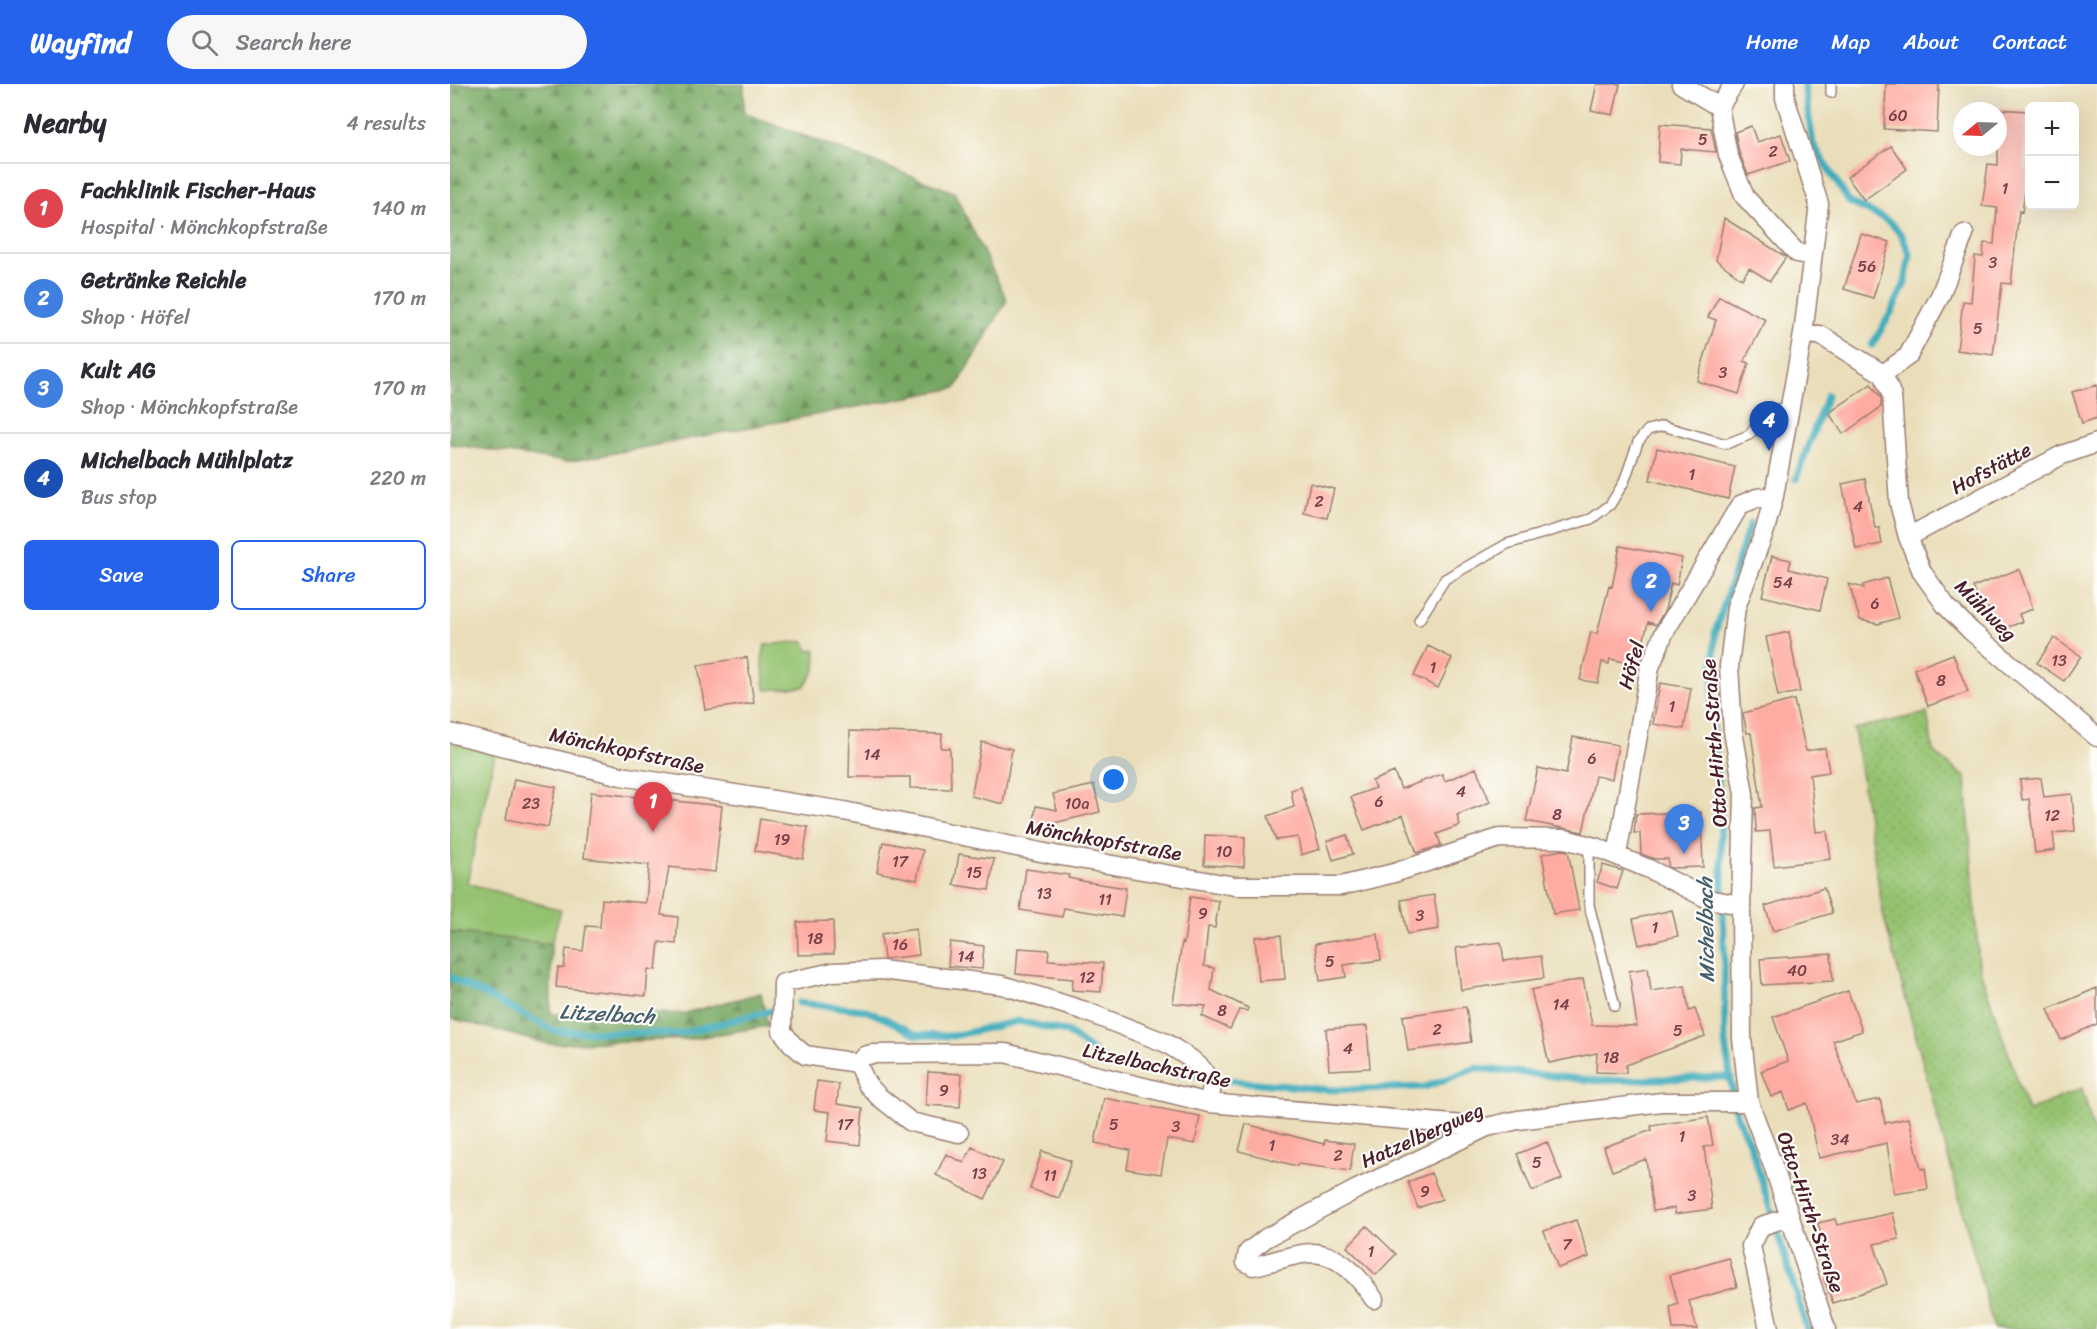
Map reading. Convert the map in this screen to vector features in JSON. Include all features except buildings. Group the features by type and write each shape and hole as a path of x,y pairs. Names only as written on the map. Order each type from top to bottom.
{"street":[{"path":"1681,84 1719,107"},
{"path":"1734,84 1719,107 1728,155 1745,197 1797,253 1812,256"},
{"name":"Otto-Hirth-Straße","path":"1785,84 1785,98 1819,204 1803,334 1774,496 1765,530 1736,607 1729,666 1733,731 1744,794 1735,904 1742,1038 1739,1103 1826,1329"},
{"path":"1803,334 1820,335 1883,374 1908,356 1940,296 1964,234"},
{"name":"Mühlweg","path":"1883,374 1892,396 1899,503 1908,537 1922,572 1946,606 1971,631 2097,737"},
{"name":"Hofstätte","path":"1908,537 2062,455 2097,443"},
{"name":"Höfel","path":"1617,855 1650,667 1664,633 1740,505 1757,498 1774,496"},
{"name":"Mönchkopfstraße","path":"450,733 621,776 844,812 1055,855 1235,886 1341,886 1394,873 1499,838 1565,839 1617,855 1708,899 1735,904"},
{"name":"Litzelbachstraße","path":"1211,1094 1202,1069 1166,1043 1082,1010 1002,985 881,970 833,972 783,983 782,1031 805,1055 858,1063 864,1056 872,1054 1005,1053 1211,1094 1487,1127"},
{"path":"858,1063 867,1084 878,1096 911,1122 959,1133"},
{"name":"Hatzelbergweg","path":"1374,1299 1349,1268 1325,1256 1313,1253 1253,1266 1246,1262 1248,1252 1266,1238 1355,1190 1487,1127 1518,1120 1662,1102 1739,1103"},
{"path":"1769,1329 1752,1246 1761,1226 1785,1219"}],"lane":[{"path":"1419,620 1445,579 1507,544 1591,519 1610,505 1624,482 1638,442 1648,430 1663,426 1726,444 1749,435 1770,410 1789,408"},
{"path":"1589,845 1589,905 1615,1005"}],"green space":[{"path":"450,84 744,84 744,113 954,192 1007,300 956,388 567,462 450,444"},
{"path":"805,641 808,651 816,650 815,670 804,687 765,690 762,659 765,645"},
{"path":"1927,713 1933,751 1966,778 1979,967 2028,1111 2082,1088 2097,1143 2097,1329 1994,1329 1883,914 1854,729"},
{"path":"450,741 495,754 467,883 561,910 551,944 450,932"},
{"path":"450,932 551,944 551,1014 685,1013 761,993 768,1026 690,1039 548,1044 450,1018"}],"waterway":[{"name":"Michelbach","path":"1804,84 1813,144 1849,202 1892,224 1902,236 1910,255 1905,283 1872,345"},
{"name":"Michelbach","path":"1796,479 1827,395"},
{"name":"Michelbach","path":"1750,524 1715,633 1712,719 1720,804 1725,1042 1736,1115 1751,1146 1807,1329"},
{"name":"Litzelbach","path":"450,977 555,1031 678,1034 771,1011"},
{"path":"799,1003 865,1010 916,1035 953,1036 1018,1021 1067,1032 1109,1063 1237,1081 1332,1090 1425,1087 1476,1068 1598,1081 1731,1077"}],"place":[{"name":"Michelbach Mühlplatz","path":"1769,451"},
{"name":"Getränke Reichle","path":"1651,612"},
{"name":"Fachklinik Fischer-Haus","path":"653,832"},
{"name":"Kult AG","path":"1684,854"}]}
